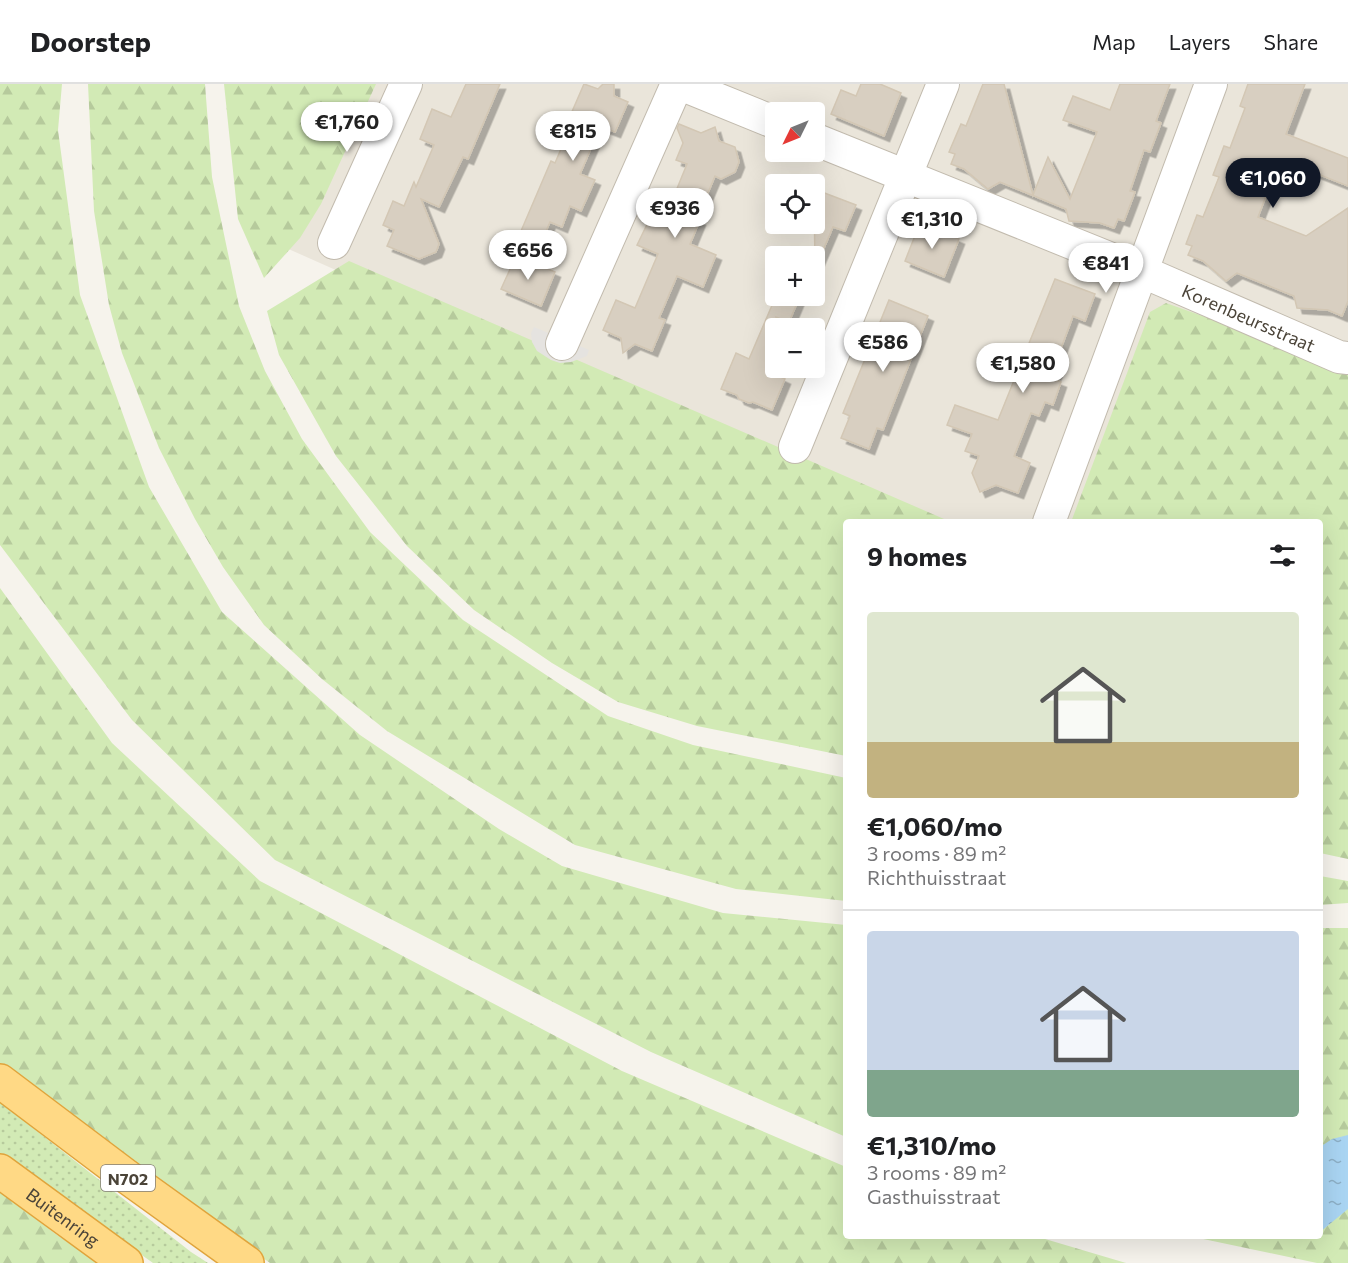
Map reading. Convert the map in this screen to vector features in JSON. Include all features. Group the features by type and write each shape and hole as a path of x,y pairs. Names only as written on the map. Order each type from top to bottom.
{"highway":[{"name":"N702","path":"0,1081 116,1169 247,1263"},
{"name":"Buitenring","path":"0,1171 126,1263"}],"street":[{"path":"334,243 405,84"},
{"path":"562,344 678,84 765,119"},
{"path":"795,447 943,84"},
{"path":"1050,519 1211,84"},
{"name":"Korenbeursstraat","path":"825,143 1141,271 1339,357 1348,358"}],"shaded area":[{"path":"353,84 1348,84 1348,405 1093,519 896,519 275,243"},
{"path":"534,327 589,350 587,356 571,362 560,363 551,360 537,351 532,342 531,333"}],"green space":[{"path":"0,84 62,84 58,130 80,295 149,487 222,612 360,735 499,829 562,866 723,913 843,925 843,1136 651,1052 275,860 132,720 0,545"},
{"path":"88,84 205,84 212,177 239,306 265,371 302,439 370,532 463,620 608,716 693,745 843,777 843,901 736,889 575,845 387,731 322,679 264,625 223,567 195,519 159,448 122,353 109,305 94,211"},
{"path":"224,84 376,84 321,204 300,238 264,278 238,219"},
{"path":"349,261 944,519 843,519 843,755 697,726 618,702 552,663 474,610 407,546 336,456 279,355 267,311"},
{"path":"1166,303 1348,368 1348,859 1323,854 1323,519 1072,519 1150,312"},
{"path":"0,588 112,743 260,881 622,1071 843,1166 843,1239 1045,1239 1126,1263 270,1263 0,1072"},
{"path":"1323,877 1348,881 1348,903 1323,905"},
{"path":"1323,928 1348,928 1348,1263 1317,1263 1203,1239 1323,1239"},
{"path":"0,1102 208,1263 153,1263 0,1154"},
{"path":"0,1192 57,1235 99,1263 0,1263"}],"water":[{"path":"1348,1135 1348,1209 1323,1230 1323,1145 1332,1139"}],"building":[{"path":"466,84 500,84 468,159 463,157 439,207 421,199 439,244 436,252 419,259 387,246 394,230 383,225 393,201 404,206 414,182 416,187 434,145 420,139 432,109 451,117"},
{"path":"584,84 598,89 603,84 614,84 614,96 628,102 615,132 602,127 600,133 598,132 580,174 595,180 581,211 570,206 562,227 550,222 539,247 518,238 551,161 555,163 575,116 571,114"},
{"path":"861,84 880,84 901,93 884,136 831,114 841,90 856,96"},
{"path":"983,84 1004,84 1033,195 1048,157 1070,199 1097,132 1063,120 1073,96 1110,110 1120,84 1170,84 1156,121 1161,123 1150,152 1144,150 1130,191 1135,192 1124,221 1118,219 1114,228 1100,223 1069,221 1066,209 1000,182 988,189 964,169 951,164 955,154 949,152 961,124 966,126"},
{"path":"1248,84 1305,84 1286,134 1348,158 1348,186 1280,159 1258,217 1306,236 1348,208 1348,301 1342,316 1328,310 1297,308 1294,296 1237,273 1226,281 1203,261 1188,255 1192,246 1186,244 1197,215 1203,217 1219,177 1213,175 1224,146 1230,148 1245,108 1240,106"},
{"path":"679,124 701,133 715,127 719,141 735,147 739,162 735,172 721,179 715,176 697,219 700,220 690,244 716,255 703,287 677,276 659,318 665,320 652,351 635,344 623,353 621,338 603,330 616,300 635,308 658,254 637,245 655,208 667,213 687,164 676,160 683,143 677,128"},
{"path":"825,193 856,205 845,231 833,227 825,246 815,246 815,234 825,234"},
{"path":"920,223 959,239 944,277 905,261"},
{"path":"516,256 555,272 541,306 501,289"},
{"path":"1055,279 1095,294 1085,321 1073,316 1054,367 1058,369 1053,379 1061,382 1053,405 1045,402 1039,416 1031,413 1014,456 1030,463 1018,493 996,485 980,492 972,473 979,456 965,451 972,434 947,425 955,405 998,420"},
{"path":"889,300 928,316 883,430 877,428 869,449 841,438 850,416 843,413"},
{"path":"772,306 796,306 791,318 767,318"},
{"path":"765,322 765,378 785,379 772,410 739,399 737,395 721,389 736,353 749,359"}]}
